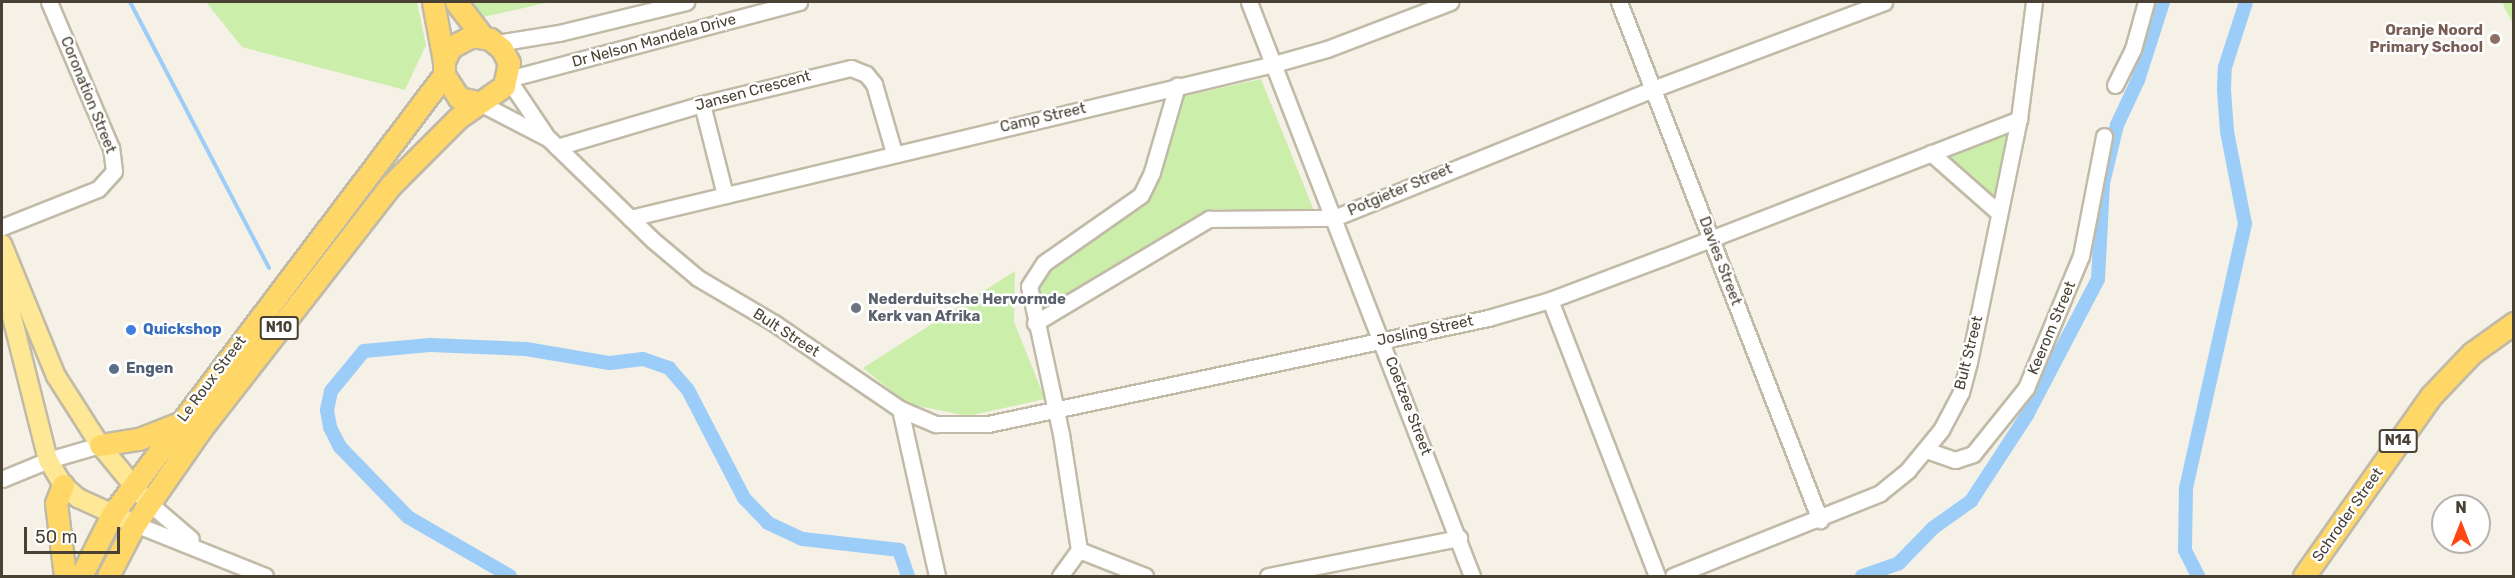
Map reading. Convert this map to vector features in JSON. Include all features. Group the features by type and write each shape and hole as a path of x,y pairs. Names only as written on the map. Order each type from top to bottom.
{"highway":[{"path":"434,2 444,68 459,98 478,102"},
{"path":"456,2 509,63 508,79"},
{"name":"N10","path":"444,68 457,42 490,40"},
{"name":"Le Roux Street","path":"81,576 113,513 132,486 444,68"},
{"name":"N10","path":"478,102 496,96 508,79"},
{"name":"Le Roux Street","path":"108,576 135,524 201,429 391,185 426,147 478,102"},
{"name":"Schroder Street","path":"2304,576 2337,535 2424,404 2472,353 2514,323"},
{"path":"100,445 145,437 179,423"},
{"path":"63,485 56,503 65,576"}],"main road":[{"path":"2,244 56,376 100,445 132,486 149,503"},
{"path":"3,285 48,460 63,485 78,498 135,524"}],"street":[{"name":"Coronation Street","path":"2,227 98,189 114,171 111,148 49,2"},
{"name":"Dr Nelson Mandela Drive","path":"490,40 559,33 686,2"},
{"name":"Dr Nelson Mandela Drive","path":"508,79 799,2"},
{"name":"Coetzee Street","path":"1249,2 1472,576"},
{"name":"Camp Street","path":"630,218 894,153 1274,64 1327,49 1450,2"},
{"name":"Davies Street","path":"1619,2 1820,520"},
{"name":"Potgieter Street","path":"1035,323 1209,219 1334,218 1653,89 1884,2"},
{"name":"Bult Street","path":"1673,576 1820,520 1891,487 1926,450 1952,412 1966,375 2019,119 2034,2"},
{"path":"2115,85 2133,49 2146,2"},
{"name":"Jansen Crescent","path":"553,143 837,69 858,69 874,84 894,153"},
{"name":"Bult Street","path":"508,79 553,143 630,218 698,278 799,340 900,410"},
{"path":"1060,576 1079,550 1056,411 1035,323 1029,286 1040,267 1142,193 1152,172 1177,86"},
{"name":"Bult Street","path":"478,102 553,143"},
{"path":"702,104 725,195"},
{"name":"Josling Street","path":"900,410 929,422 953,426 1056,411 1488,318 1550,300 2019,119"},
{"name":"Keerom Street","path":"1926,450 1955,460 1973,454 2026,388 2081,256 2104,136"},
{"path":"1931,153 1998,212"},
{"path":"1550,300 1657,576"},
{"path":"900,410 937,576"},
{"path":"2,479 48,460 100,445"},
{"path":"149,503 200,547 229,565 265,576"},
{"path":"135,524 200,547"},
{"path":"1268,576 1459,538"},
{"path":"1079,550 1145,576"}],"green space":[{"path":"206,2 417,2 426,45 405,90 242,47"},
{"path":"463,2 550,2 479,18"},
{"path":"2503,2 2513,2 2513,23 2504,7"},
{"path":"1261,79 1315,213 1214,209 1043,312 1036,287 1047,271 1145,201 1181,97"},
{"path":"2008,125 1995,199 1942,153"},
{"path":"1015,271 1014,322 1045,399 968,416 908,404 863,368"}],"waterway":[{"path":"130,2 269,268"},
{"path":"1862,576 1899,563 1933,528 1971,501 2027,415 2098,279 2103,183 2117,125 2138,80 2163,2"},
{"path":"2198,576 2185,550 2186,488 2245,224 2227,131 2224,90 2225,67 2246,2"},
{"path":"510,576 408,517 340,447 330,427 327,410 331,391 364,351 430,345 526,349 610,363 643,359 669,368 688,390 744,498 768,523 803,539 899,550 908,576"}],"place":[{"name":"Oranje Noord Primary School","path":"2495,39"},
{"name":"Nederduitsche Hervormde Kerk van Afrika","path":"856,308"},
{"name":"Quickshop","path":"131,330"},
{"name":"Engen","path":"114,369"}]}
